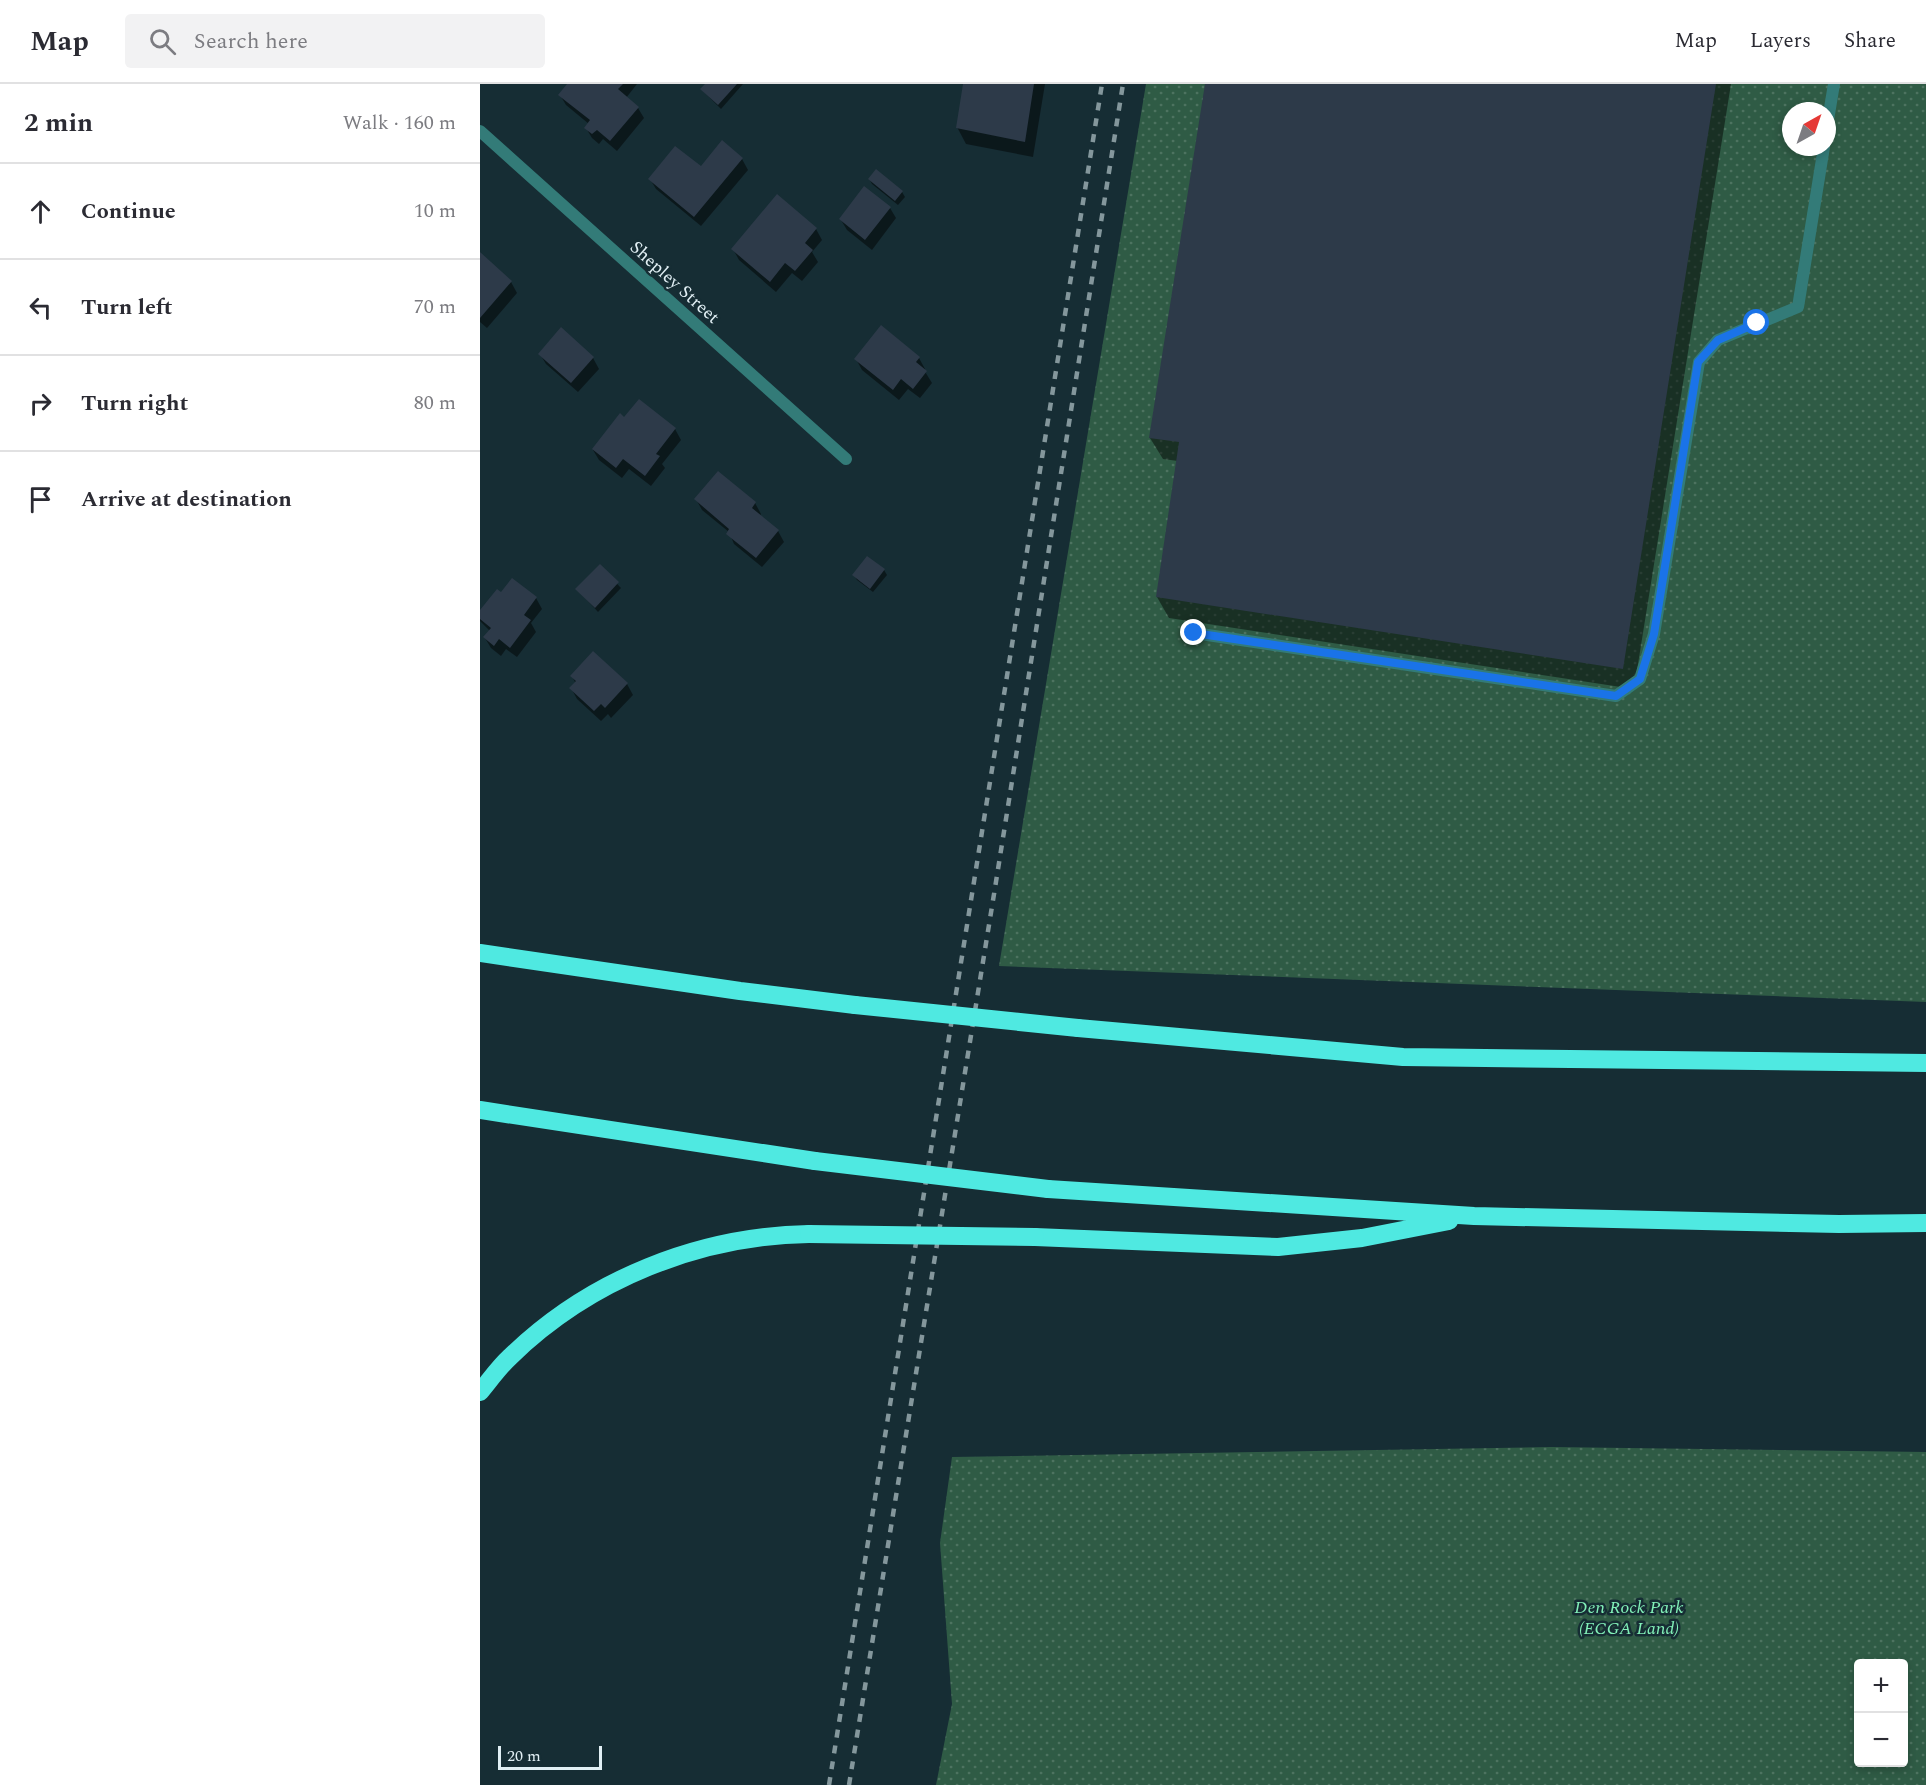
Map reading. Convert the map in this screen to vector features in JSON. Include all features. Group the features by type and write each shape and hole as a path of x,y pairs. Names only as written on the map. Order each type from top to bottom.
{"highway":[{"path":"480,953 740,991 855,1005 1078,1028 1403,1057 1926,1063"},
{"path":"480,1110 815,1161 1048,1189 1474,1216 1839,1224 1926,1223"},
{"path":"480,1392 509,1358 534,1335 560,1316 617,1280 711,1245 779,1234 809,1234 1035,1237 1278,1246 1362,1238 1474,1216"}],"street":[{"path":"1831,102 1834,84"},
{"name":"Shepley Street","path":"480,131 846,459"},
{"path":"1194,633 1616,696 1640,679 1654,634 1698,362 1718,340 1798,307 1823,156"}],"green space":[{"path":"1146,84 1926,84 1926,1002 999,966"},
{"name":"Den Rock Park (ECGA Land)","path":"1551,1447 1926,1452 1926,1785 936,1785 952,1704 940,1543 952,1457"}],"building":[{"path":"567,84 623,84 618,89 639,107 610,141 597,130 592,134 584,128 590,120 558,95"},
{"path":"705,84 737,84 718,105 700,89"},
{"path":"963,84 1034,84 1025,142 956,128"},
{"path":"1205,84 1716,84 1623,669 1156,597 1179,442 1149,438"},
{"path":"722,140 743,158 694,217 648,179 675,146 701,166"},
{"path":"876,169 903,191 895,201 868,179"},
{"path":"864,186 891,207 865,240 839,219"},
{"path":"777,194 817,228 805,243 813,250 795,271 785,263 770,282 731,249"},
{"path":"480,252 512,281 480,318"},
{"path":"881,325 920,357 916,362 927,371 913,389 901,379 893,390 854,359"},
{"path":"561,327 594,357 571,383 538,354"},
{"path":"639,399 676,428 656,454 660,456 645,476 623,459 616,468 592,449 620,413 624,417"},
{"path":"718,471 756,502 752,508 779,530 756,558 726,534 729,529 694,499"},
{"path":"867,556 885,569 870,589 852,575"},
{"path":"600,564 619,582 595,608 575,589"},
{"path":"512,578 537,597 524,615 531,620 510,648 499,639 494,646 483,637 491,628 480,619 480,610 497,589 501,592"},
{"path":"593,651 628,683 605,708 601,704 594,711 569,688 576,681 570,676"}],"railway":[{"path":"829,1785 1102,84"},
{"path":"849,1785 1123,84"}],"route":[{"path":"1194,633 1616,696 1640,679 1654,634 1698,362 1718,340 1757,323"}]}
